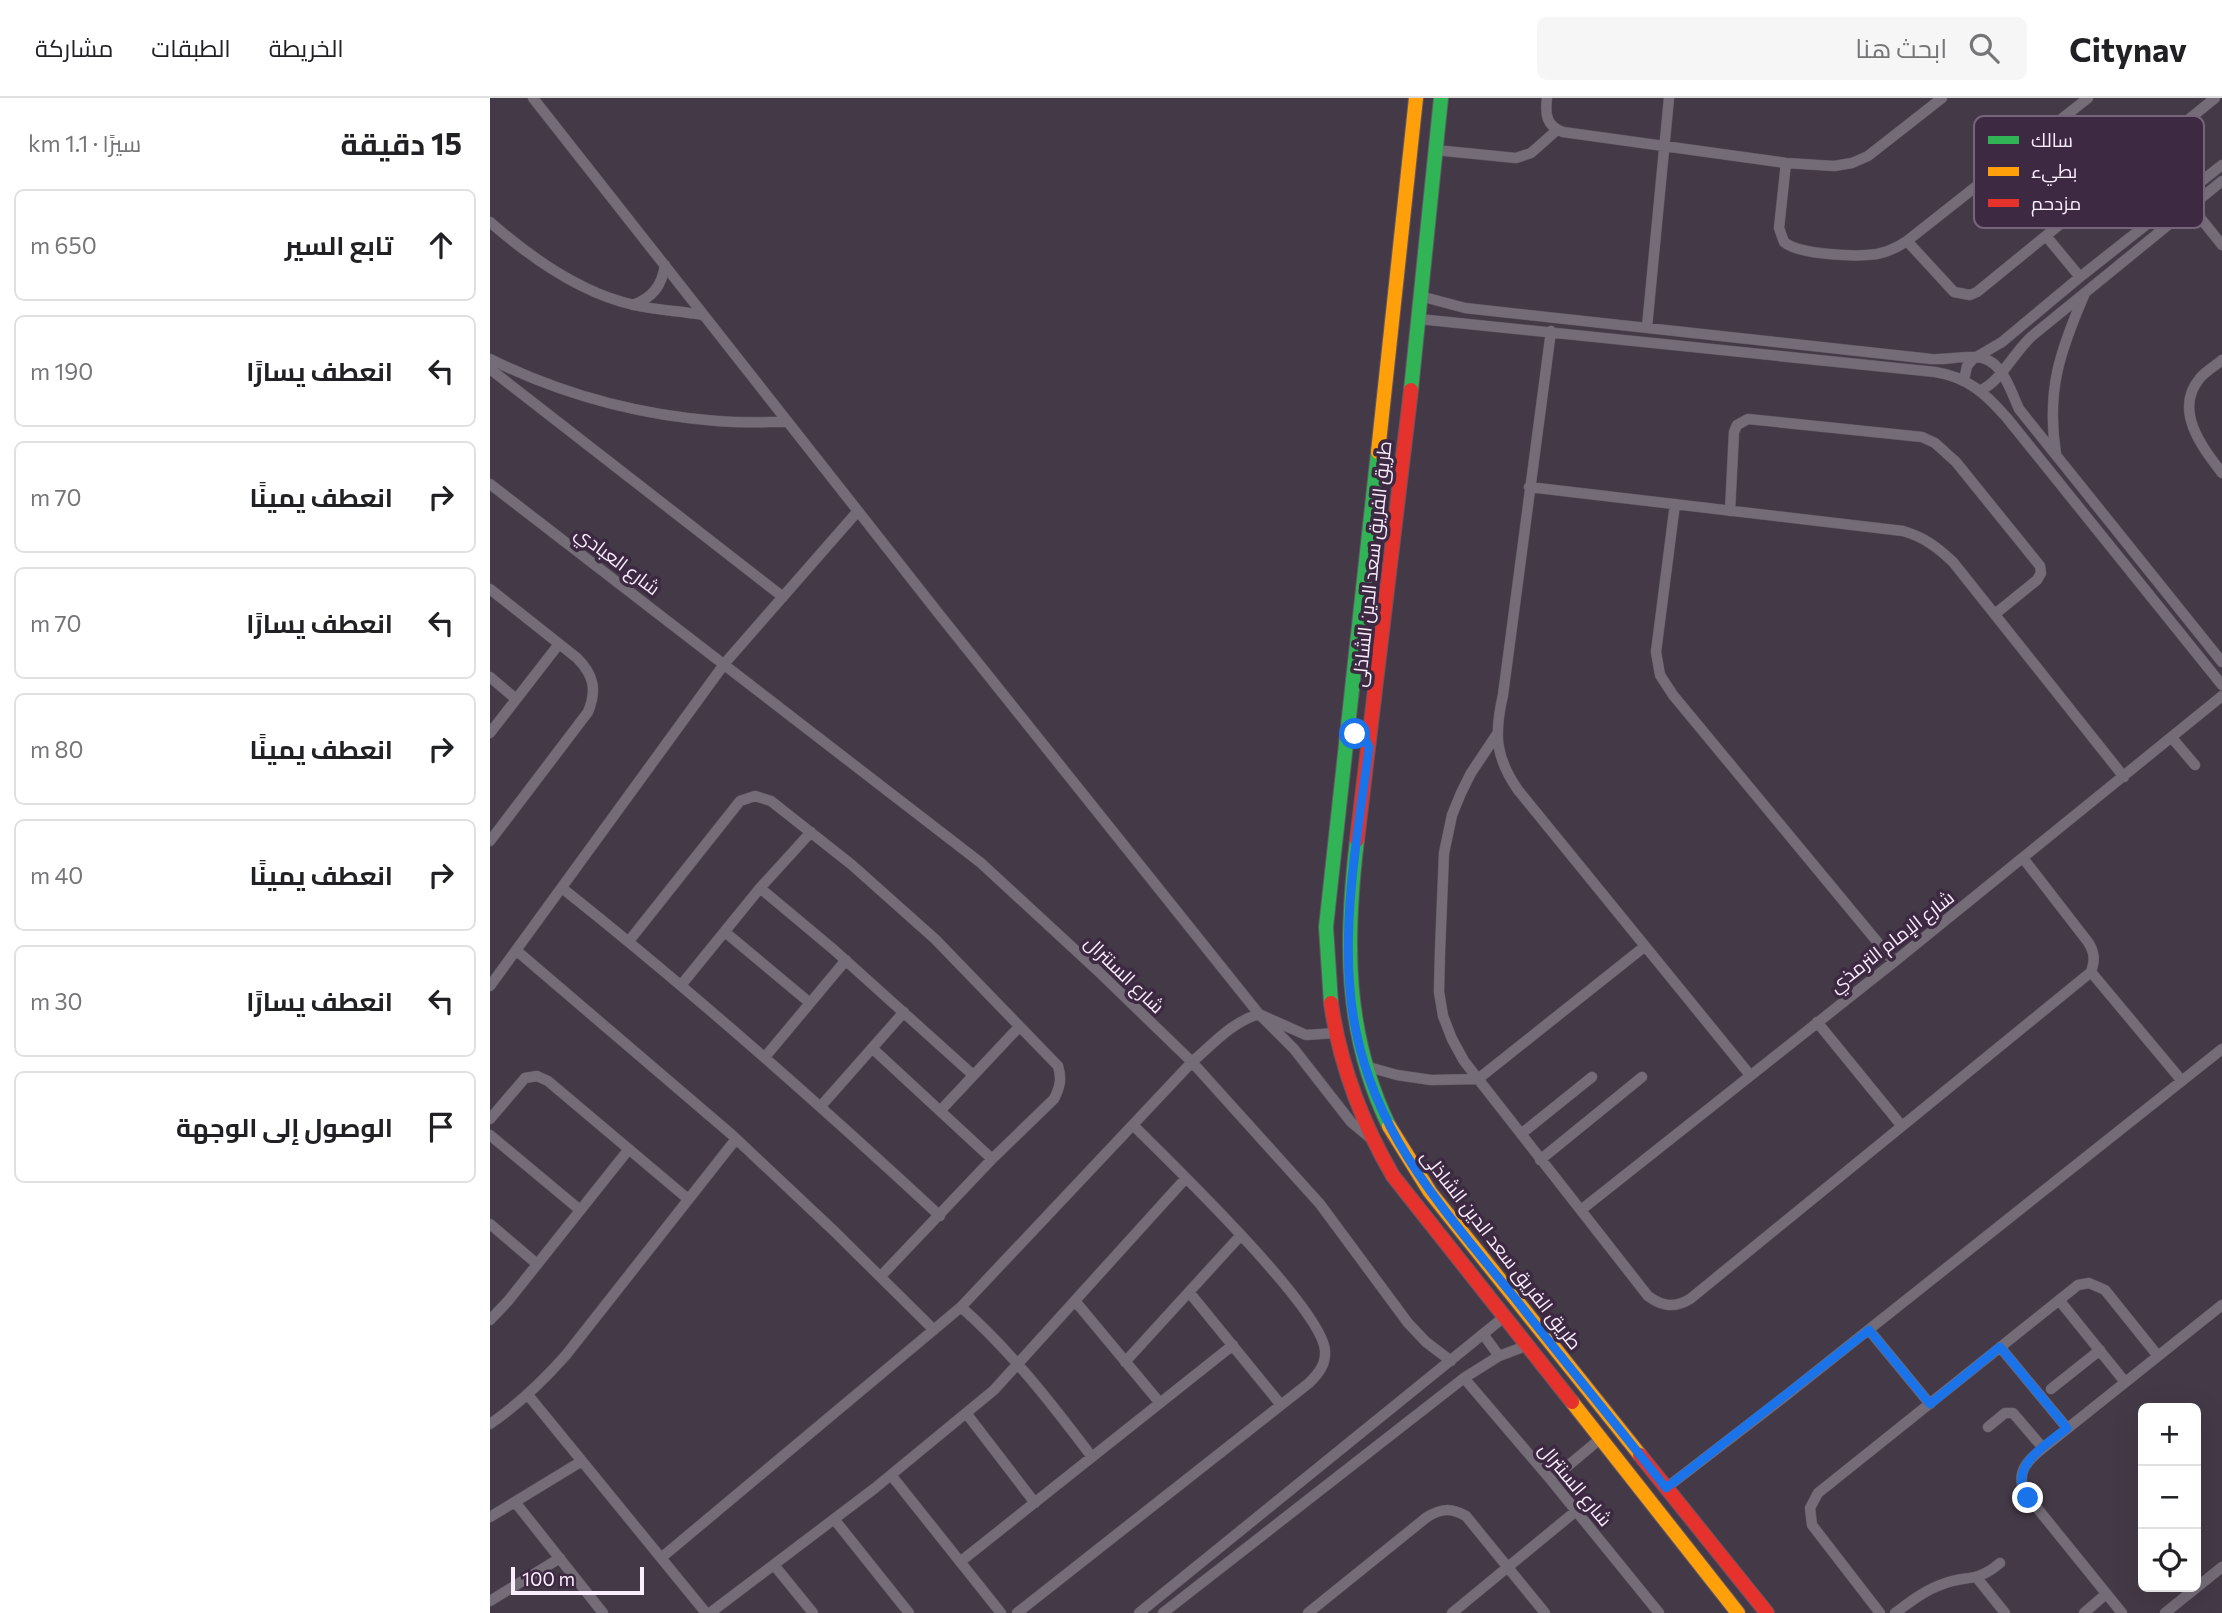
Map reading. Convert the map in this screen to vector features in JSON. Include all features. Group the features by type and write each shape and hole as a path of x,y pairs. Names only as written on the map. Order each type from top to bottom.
{"street":[{"path":"533,98 1259,1014 1294,1049 1351,1122 1369,1137"},
{"name":"طريق الفريق سعد الدين الشاذلى","path":"1416,98 1326,927 1327,980 1336,1033 1347,1083 1369,1137 1393,1177 1738,1613"},
{"name":"طريق الفريق سعد الدين الشاذلى","path":"1441,98 1419,319 1355,864 1349,959 1354,1020 1365,1066 1379,1107 1423,1183 1767,1613"},
{"path":"1547,98 1547,120 1557,130 1786,163 1834,166 1852,163 1868,156 1942,98"},
{"path":"1647,327 1669,98"},
{"path":"2065,116 2088,98"},
{"path":"2194,116 2216,98"},
{"path":"1435,150 1516,159 1531,153 1557,130"},
{"path":"1786,163 1780,236 1798,250 1876,254 1893,249 1908,241 1974,189"},
{"path":"2204,179 2222,165"},
{"path":"2204,194 2222,181"},
{"path":"490,222 513,243 584,288 633,305 703,314"},
{"path":"2204,222 2222,245"},
{"path":"1908,241 1947,287 1961,295 1970,295 2056,228"},
{"path":"1420,296 1465,308 1937,359 1977,356 1997,347 2142,228"},
{"path":"2150,228 2155,234"},
{"path":"1981,390 1993,383 2019,348 2162,228"},
{"path":"2046,236 2080,277"},
{"path":"633,305 643,301 659,286 664,265"},
{"path":"2057,455 2052,415 2056,374 2063,345 2085,292"},
{"path":"1464,323 1465,308"},
{"path":"1419,319 1935,372 1964,380 1981,390 2007,418 2222,684"},
{"path":"1598,336 1600,321"},
{"path":"1551,331 1497,734 1499,753 1505,772 1749,1075"},
{"path":"1706,347 1711,341 1707,334"},
{"path":"1722,349 1719,341 1724,335"},
{"path":"2007,337 2011,346 2019,348"},
{"path":"1977,356 1991,362 2001,372 2019,408 2222,662"},
{"path":"1964,380 1967,366 1977,356"},
{"path":"490,359 518,373 583,397 650,413 719,421 788,422"},
{"path":"1935,372 1942,367 1937,359"},
{"path":"2222,360 2199,379 2192,394 2189,411 2194,433 2222,473"},
{"path":"490,369 783,597"},
{"path":"2007,418 2019,408"},
{"path":"1730,511 1734,432 1742,421 1748,419 1922,437 1935,443 1950,457 2040,566 2041,573 2037,580 1995,614"},
{"name":"شارع العبادي","path":"490,484 725,663"},
{"path":"1529,487 1903,531 1934,543 1953,562 2124,777"},
{"path":"1675,504 1656,652 1660,675 1672,695 1894,962"},
{"path":"490,986 725,663 858,511"},
{"path":"490,589 588,669 594,683 594,698 588,712 490,841"},
{"path":"490,733 559,644"},
{"path":"2204,661 2214,652"},
{"name":"شارع السنترال","path":"725,663 981,863 1098,971 1192,1062 1320,1205 1408,1323 1426,1342 1451,1361"},
{"path":"490,677 516,699"},
{"name":"شارع الإمام الترمذي","path":"1580,1210 1894,962 2222,696"},
{"path":"1351,703 1362,713 1374,707"},
{"path":"1347,740 1359,734 1364,736 1369,747"},
{"path":"1497,734 1461,793 1452,815 1444,853 1439,992 1443,1016 1452,1040 1478,1079 1540,1160 1648,1296 1657,1303 1669,1306 1680,1305 2091,972 2095,962 2094,951 2023,858"},
{"path":"2172,738 2195,765"},
{"path":"629,941 740,801 755,796 771,801 852,865 935,939 1058,1066 1060,1087 1054,1099 992,1159 881,1276"},
{"path":"682,984 760,888 811,832"},
{"path":"562,888 682,984 821,1106 940,1216"},
{"path":"760,888 846,960 973,1075"},
{"path":"725,932 810,1003"},
{"path":"1365,1066 1397,1075 1431,1080 1478,1079 1644,947"},
{"path":"517,951 736,1139 934,1330"},
{"path":"765,1057 846,960"},
{"path":"2091,972 2182,1081"},
{"path":"821,1106 904,1012"},
{"path":"661,1558 961,1307 1192,1062 1240,1022 1259,1014 1306,1035 1336,1033"},
{"path":"1817,1022 1901,1125"},
{"path":"940,1111 1019,1027"},
{"path":"872,1048 992,1159"},
{"path":"1666,1488 2222,1049"},
{"path":"490,1119 525,1078 537,1076 548,1081 688,1199"},
{"path":"1521,1134 1592,1077"},
{"path":"1540,1160 1642,1077"},
{"path":"1017,1613 1322,1370 1326,1352 1321,1333 1299,1303 1241,1235 1133,1125"},
{"path":"490,1135 580,1210"},
{"path":"490,1424 528,1395 566,1355 736,1139"},
{"path":"490,1320 629,1149"},
{"path":"528,1395 708,1613 891,1475 994,1390 1186,1178"},
{"path":"490,1224 537,1264"},
{"path":"1125,1362 1241,1235"},
{"path":"1448,1247 1462,1252 1467,1247 1466,1237"},
{"path":"1475,1281 1478,1268 1493,1271"},
{"path":"1880,1613 1812,1525 1810,1508 1818,1493 2083,1283 2100,1286 2158,1356"},
{"path":"1189,1292 1281,1405"},
{"path":"2059,1300 2125,1382"},
{"path":"1075,1301 1160,1404"},
{"path":"2122,1613 2028,1498 2022,1487 2022,1470 2026,1463 2067,1428 2222,1305"},
{"path":"961,1307 987,1330 1018,1364 1092,1457"},
{"path":"1139,1613 1504,1317"},
{"path":"1869,1330 1930,1404"},
{"path":"1483,1334 1499,1356"},
{"path":"960,1562 1233,1345"},
{"path":"1163,1613 1464,1378 1499,1356 1526,1346"},
{"path":"2000,1347 2067,1428"},
{"path":"2051,1389 2100,1350"},
{"name":"شارع السنترال","path":"1464,1378 1659,1613"},
{"path":"966,1413 1035,1503"},
{"path":"1988,1427 2005,1413 2013,1413 2043,1448"},
{"path":"1551,1480 1600,1439"},
{"path":"490,1517 582,1461"},
{"path":"891,1475 1001,1613"},
{"path":"515,1502 603,1613"},
{"path":"1308,1613 1439,1510 1453,1510 1466,1516 1545,1613"},
{"path":"1452,1613 1576,1511"},
{"path":"834,1519 909,1613"},
{"path":"490,1601 559,1558"},
{"path":"1895,1613 1933,1588 1946,1582 1977,1578 2000,1563"},
{"path":"774,1565 813,1613"},
{"path":"2165,1613 2222,1567"},
{"path":"1977,1578 2005,1613"},
{"path":"2084,1613 2106,1594"}],"traffic: fast":[{"path":"1411,390 1441,98"},
{"path":"1331,1003 1326,927 1378,452"},
{"path":"1357,840 1351,914 1352,986 1363,1056 1389,1126"}],"traffic: slow":[{"path":"1378,452 1416,98"},
{"path":"1389,1126 1430,1192 1640,1455"},
{"path":"1572,1402 1738,1613"}],"traffic: jam":[{"path":"1357,840 1411,390"},
{"path":"1331,1003 1340,1049 1353,1092 1371,1135 1393,1176 1572,1402"},
{"path":"1640,1455 1767,1613"}],"route":[{"path":"1355,734 1364,736 1369,747 1349,938 1350,990 1360,1049 1379,1107 1410,1165 1430,1192 1666,1488 1869,1330 1930,1404 2000,1347 2067,1428 2032,1457 2022,1470 2022,1487 2028,1498"}]}
